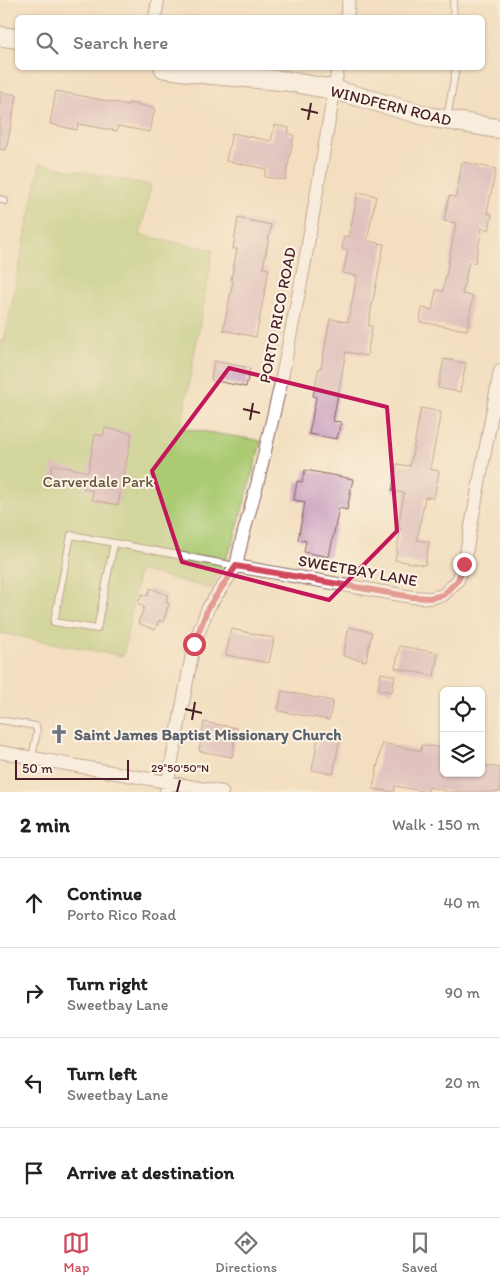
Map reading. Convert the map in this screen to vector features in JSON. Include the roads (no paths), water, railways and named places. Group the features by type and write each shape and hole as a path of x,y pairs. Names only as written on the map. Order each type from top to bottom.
{"street":[{"path":"156,15 158,0"},
{"path":"348,15 350,0"},
{"path":"0,36 15,38"},
{"name":"WINDFERN ROAD","path":"178,70 286,80 335,90 430,117 500,130"},
{"name":"PORTO RICO ROAD","path":"167,787 194,644 208,608 236,566 257,486 280,387 304,267 338,70"},
{"name":"SWEETBAY LANE","path":"236,566 412,597 430,598 443,595 458,580 464,564 500,371"},
{"path":"0,752 167,787 222,792"}],"lane":[{"path":"454,0 454,15"},
{"path":"447,120 456,70"},
{"path":"114,543 98,629 54,622 71,535 114,543 236,566"},
{"path":"0,720 36,726 37,732 32,758"}],"place":[{"name":"Saint James Baptist Missionary Church","path":"59,734"}],"park label":[{"name":"Carverdale Park","path":"98,481"}]}
